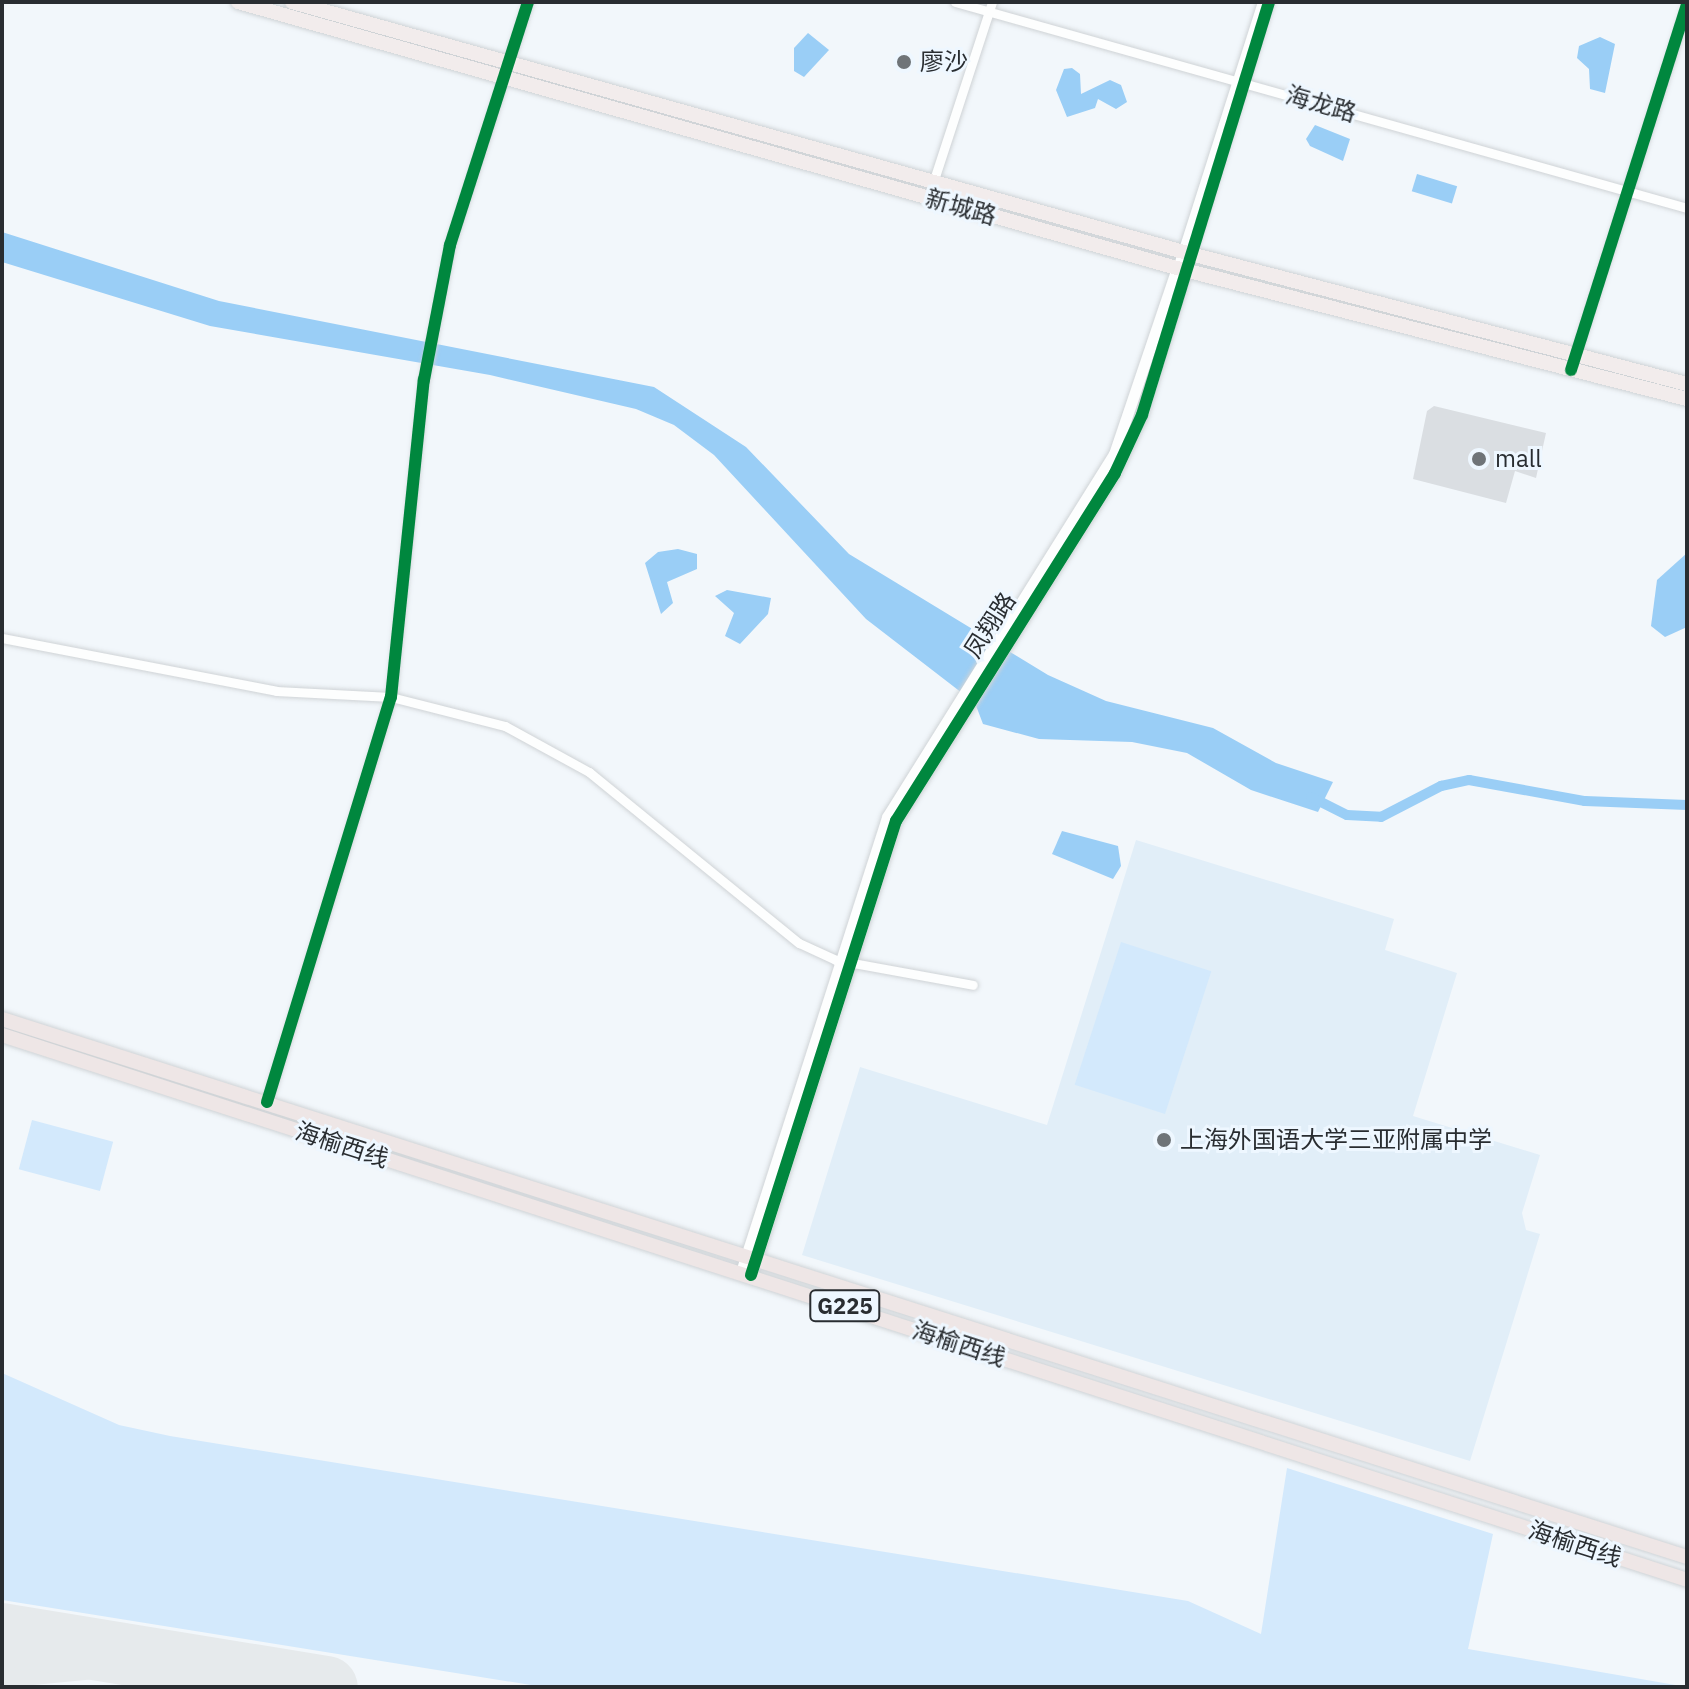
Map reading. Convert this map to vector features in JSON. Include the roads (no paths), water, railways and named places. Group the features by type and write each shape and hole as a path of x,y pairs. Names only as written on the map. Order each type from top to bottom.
{"highway":[{"name":"海榆西线","path":"5,1020 752,1255 1687,1557"},
{"name":"海榆西线","path":"3,1036 1687,1580"}],"main road":[{"name":"新城路","path":"238,2 506,74 934,182 1687,399"},
{"name":"新城路","path":"292,2 506,74 1182,269 1573,364 1687,384"},
{"path":"3,1036 5,1020"}],"street":[{"path":"267,1102 391,697 424,380 450,245 528,2"},
{"name":"海龙路","path":"955,2 1687,208"},
{"path":"928,198 992,2"},
{"name":"凤翔路","path":"746,1274 842,961 896,821 962,700 1114,454 1182,269 1262,2"},
{"name":"凤翔路","path":"1240,81 1269,2"},
{"path":"1573,364 1687,5"},
{"path":"2,638 246,687 391,697 505,726 556,751 646,814 737,900 842,961 973,985"}],"water":[{"path":"808,33 829,50 804,77 794,71 794,48"},
{"path":"1600,37 1615,44 1605,93 1590,89 1589,69 1577,58 1579,46"},
{"path":"1072,68 1080,74 1081,94 1110,80 1121,85 1127,102 1116,109 1098,99 1095,108 1067,117 1056,90 1064,69"},
{"path":"1315,125 1350,139 1343,161 1310,146 1306,139"},
{"path":"1417,174 1457,186 1452,203 1412,191"},
{"path":"2,232 219,301 654,387 746,447 849,554 1048,675 1106,701 1213,728 1276,763 1333,782 1318,812 1251,790 1187,753 1132,742 1039,739 983,724 975,703 866,619 714,455 674,425 636,409 490,375 210,326 2,262"},
{"path":"678,549 697,554 697,569 667,582 673,603 661,614 645,563 658,552"},
{"path":"1687,553 1687,627 1665,637 1651,626 1657,580"},
{"path":"727,590 771,598 768,614 740,644 725,636 734,613 715,596"},
{"path":"1062,831 1118,846 1121,866 1113,879 1052,854"}],"waterway":[{"path":"1311,797 1347,815 1381,817 1441,786 1469,780 1585,801 1687,805"}],"place":[{"name":"廖沙","path":"904,62"},
{"name":"mall","path":"1479,459"},
{"name":"上海外国语大学三亚附属中学","path":"1164,1140"}]}
